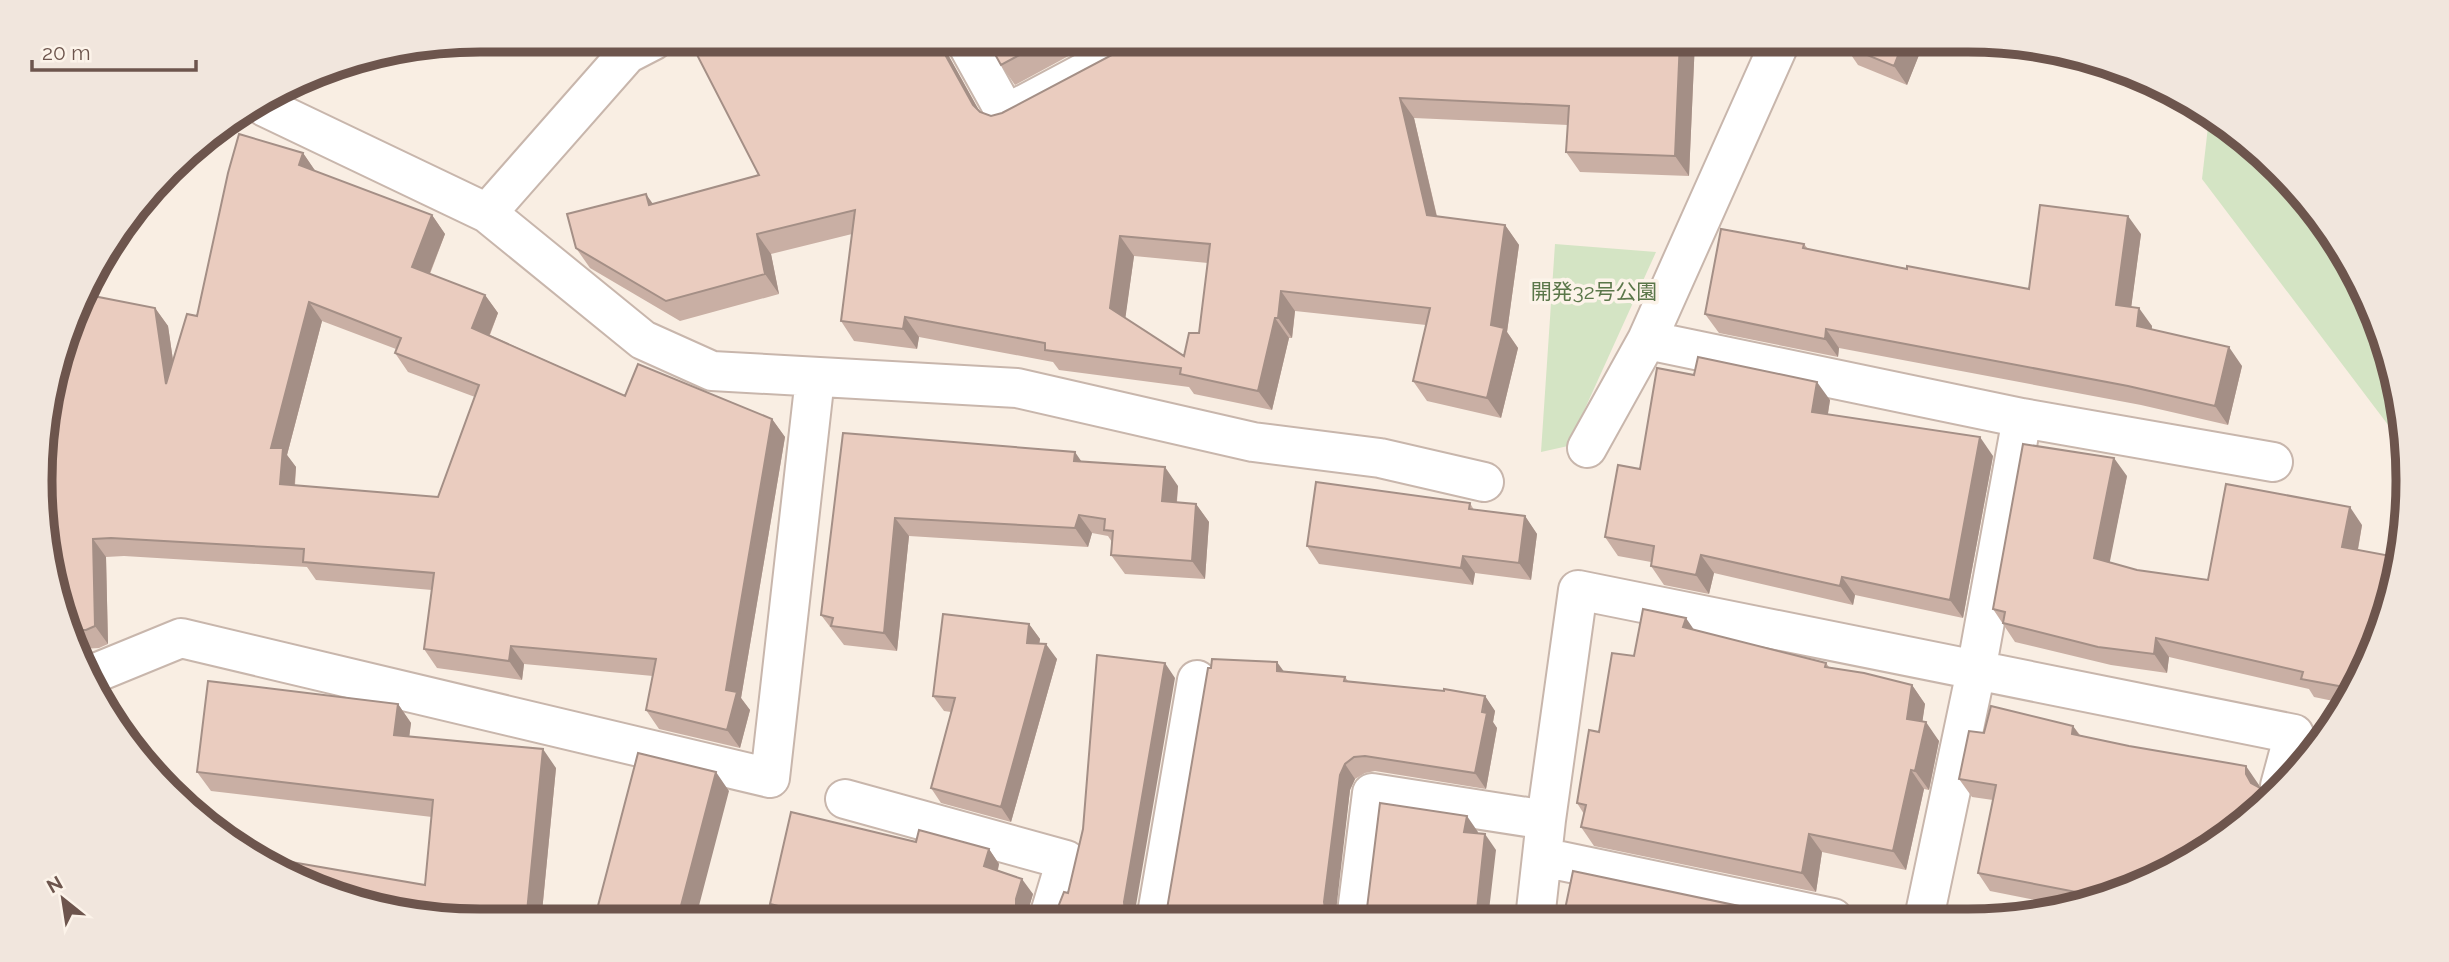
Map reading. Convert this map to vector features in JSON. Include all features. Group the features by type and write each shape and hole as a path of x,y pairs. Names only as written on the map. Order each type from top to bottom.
{"street":[{"path":"487,213 631,52"},
{"path":"972,52 1006,114 1122,52"},
{"path":"1587,448 1647,340 1776,52"},
{"path":"269,109 487,213 643,340 712,372 1017,388 1253,442 1380,458 1484,482"},
{"path":"1647,340 2022,418 2273,462"},
{"path":"98,672 181,638 770,778 815,378"},
{"path":"1926,909 1976,671 2022,418"},
{"path":"1536,909 1578,590 2294,734 2284,770"},
{"path":"1158,909 1197,680"},
{"path":"1357,909 1372,793 1800,909"},
{"path":"845,799 1066,860 1051,909"}],"green space":[{"path":"2208,126 2251,159 2308,220 2339,267 2364,317 2382,370 2394,433 2202,179"},
{"name":"開発32号公園","path":"1555,244 1656,252 1568,446 1541,452"}],"building":[{"path":"696,52 944,52 973,105 980,112 991,116 1002,113 1117,52 1679,52 1675,156 1566,152 1569,106 1400,98 1427,215 1505,225 1491,325 1504,328 1487,398 1413,381 1430,308 1281,291 1278,318 1275,318 1258,391 1180,374 1181,368 1045,350 1045,343 905,317 903,329 841,321 855,210 757,234 765,274 666,301 576,248 567,214 646,194 649,205 759,175","holes":["1120,236 1210,244 1199,333 1189,333 1184,356 1110,308"]},
{"path":"994,52 1025,52 1001,65"},
{"path":"1860,52 1899,52 1894,66"},
{"path":"239,134 303,153 299,165 432,215 412,267 485,295 472,328 625,396 638,364 772,419 726,690 737,692 727,730 646,710 656,659 511,646 509,661 424,649 434,573 303,562 304,549 93,539 95,626 79,630 61,565 52,481 56,425 75,343 95,296 155,308 166,384 187,314 197,316","holes":["309,302 401,338 395,353 479,385 438,497 280,484 283,448 271,448"]},
{"path":"2040,205 2128,216 2116,305 2139,308 2137,326 2229,347 2215,406 2128,386 1826,329 1825,339 1705,314 1721,229 1804,244 1803,248 1907,269 1907,266 2029,289"},
{"path":"1698,357 1817,382 1812,412 1980,437 1950,600 1842,577 1840,586 1701,555 1696,575 1651,566 1654,546 1605,537 1618,465 1640,469 1657,368 1694,375"},
{"path":"843,433 1075,452 1074,461 1165,467 1162,501 1196,504 1192,561 1111,555 1113,531 1104,530 1105,519 1079,515 1075,528 895,518 884,633 831,626 833,618 821,615"},
{"path":"2023,444 2114,458 2094,558 2137,570 2208,580 2226,484 2350,507 2342,547 2390,556 2374,619 2343,687 2301,679 2303,672 2156,638 2154,654 2098,647 2003,623 2005,612 1993,609"},
{"path":"1316,482 1470,503 1469,509 1525,516 1519,563 1463,556 1461,568 1307,546"},
{"path":"1643,609 1686,618 1683,627 1826,663 1825,667 1912,685 1907,719 1926,722 1915,771 1911,770 1893,851 1809,834 1802,873 1581,827 1586,805 1577,803 1589,730 1599,732 1612,653 1634,656"},
{"path":"943,614 1029,624 1027,643 1046,644 1001,807 931,788 955,698 933,696"},
{"path":"1097,655 1165,663 1125,909 1057,909 1064,892 1068,893 1083,829"},
{"path":"1212,659 1277,662 1277,671 1345,677 1344,681 1444,689 1485,696 1482,712 1487,713 1475,773 1365,756 1354,757 1345,764 1340,775 1325,909 1167,909 1208,668 1211,668"},
{"path":"208,681 398,704 394,735 543,749 527,909 453,909 397,901 343,887 283,861 425,885 433,800 197,772"},
{"path":"1991,706 2073,726 2072,734 2246,766 2246,774 2251,783 2266,789 2229,821 2182,852 2132,877 2084,893 1978,873 1996,785 1959,779 1969,731 1984,733"},
{"path":"638,753 716,772 680,909 597,909"},
{"path":"1380,803 1467,816 1464,832 1485,834 1477,909 1367,908"},
{"path":"791,812 916,842 919,830 989,849 984,866 1022,879 1016,909 791,909 770,904"},
{"path":"1573,871 1753,909 1565,909"}]}
